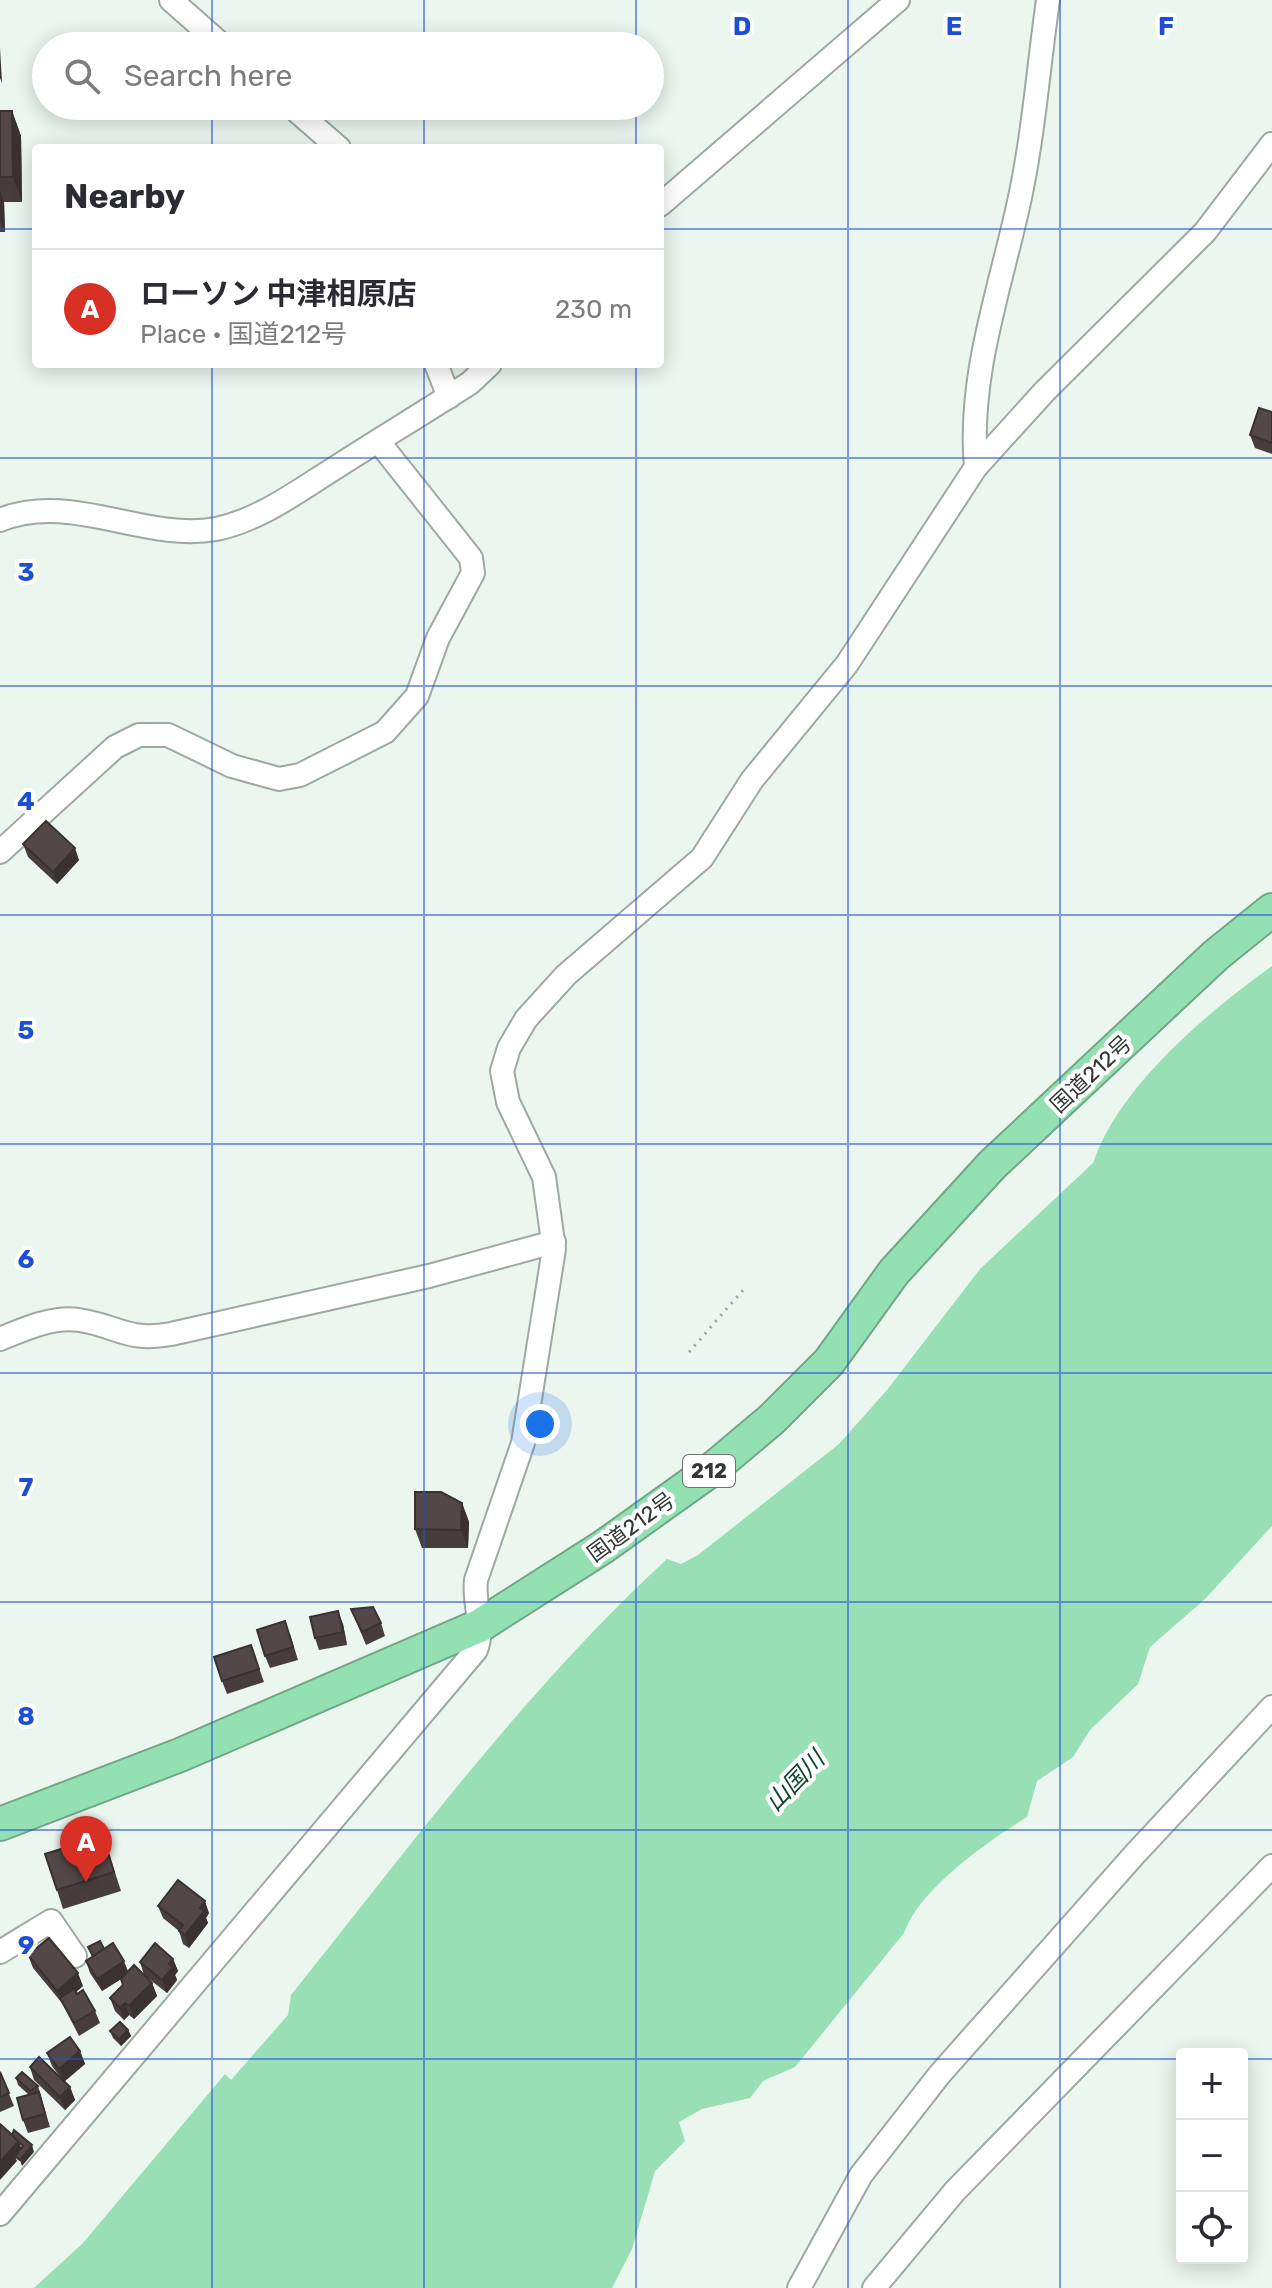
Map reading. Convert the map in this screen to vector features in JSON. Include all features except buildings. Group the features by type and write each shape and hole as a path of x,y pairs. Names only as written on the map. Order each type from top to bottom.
{"highway":[{"name":"国道212号","path":"1,1819 180,1755 479,1626 603,1547 715,1467 772,1419 829,1362 894,1272 992,1165 1216,955 1272,910"}],"street":[{"path":"171,0 207,32"},
{"path":"664,202 898,0"},
{"path":"976,467 973,436 983,353 1018,207 1048,0"},
{"path":"307,120 334,144"},
{"path":"0,2214 394,1751 476,1650 479,1626 475,1603 476,1580 523,1443 554,1242 544,1177 508,1102 502,1071 509,1048 526,1019 566,975 702,858 752,780 847,664 976,467 1045,391 1205,232 1272,144"},
{"path":"438,368 449,397"},
{"path":"0,520 20,512 53,510 175,530 216,529 259,515 449,397 485,368"},
{"path":"0,852 115,747 139,735 168,735 232,766 279,779 300,775 385,732 417,696 438,638 473,573 471,558 378,441"},
{"path":"0,1339 32,1326 77,1320 126,1336 146,1338 171,1334 429,1276 554,1242"},
{"path":"799,2288 861,2175 940,2074 1135,1854 1272,1707"},
{"path":"874,2288 955,2191 1272,1866"},
{"path":"0,1952 51,1921 75,1956"}],"path":[{"path":"689,1352 744,1289"}],"water":[{"name":"山国川","path":"1272,966 1272,1526 1205,1599 1150,1647 1138,1684 1090,1730 1073,1757 1037,1781 1027,1817 956,1868 924,1900 904,1933 795,2067 763,2081 750,2098 702,2109 679,2122 685,2141 655,2171 632,2249 612,2288 34,2288 83,2243 225,2074 231,2080 288,2015 291,1995 471,1770 566,1661 667,1559 681,1564 698,1555 839,1444 887,1390 980,1269 1093,1163 1123,1106 1144,1079 1194,1028"}],"place":[{"name":"ローソン 中津相原店","path":"86,1882"}]}
